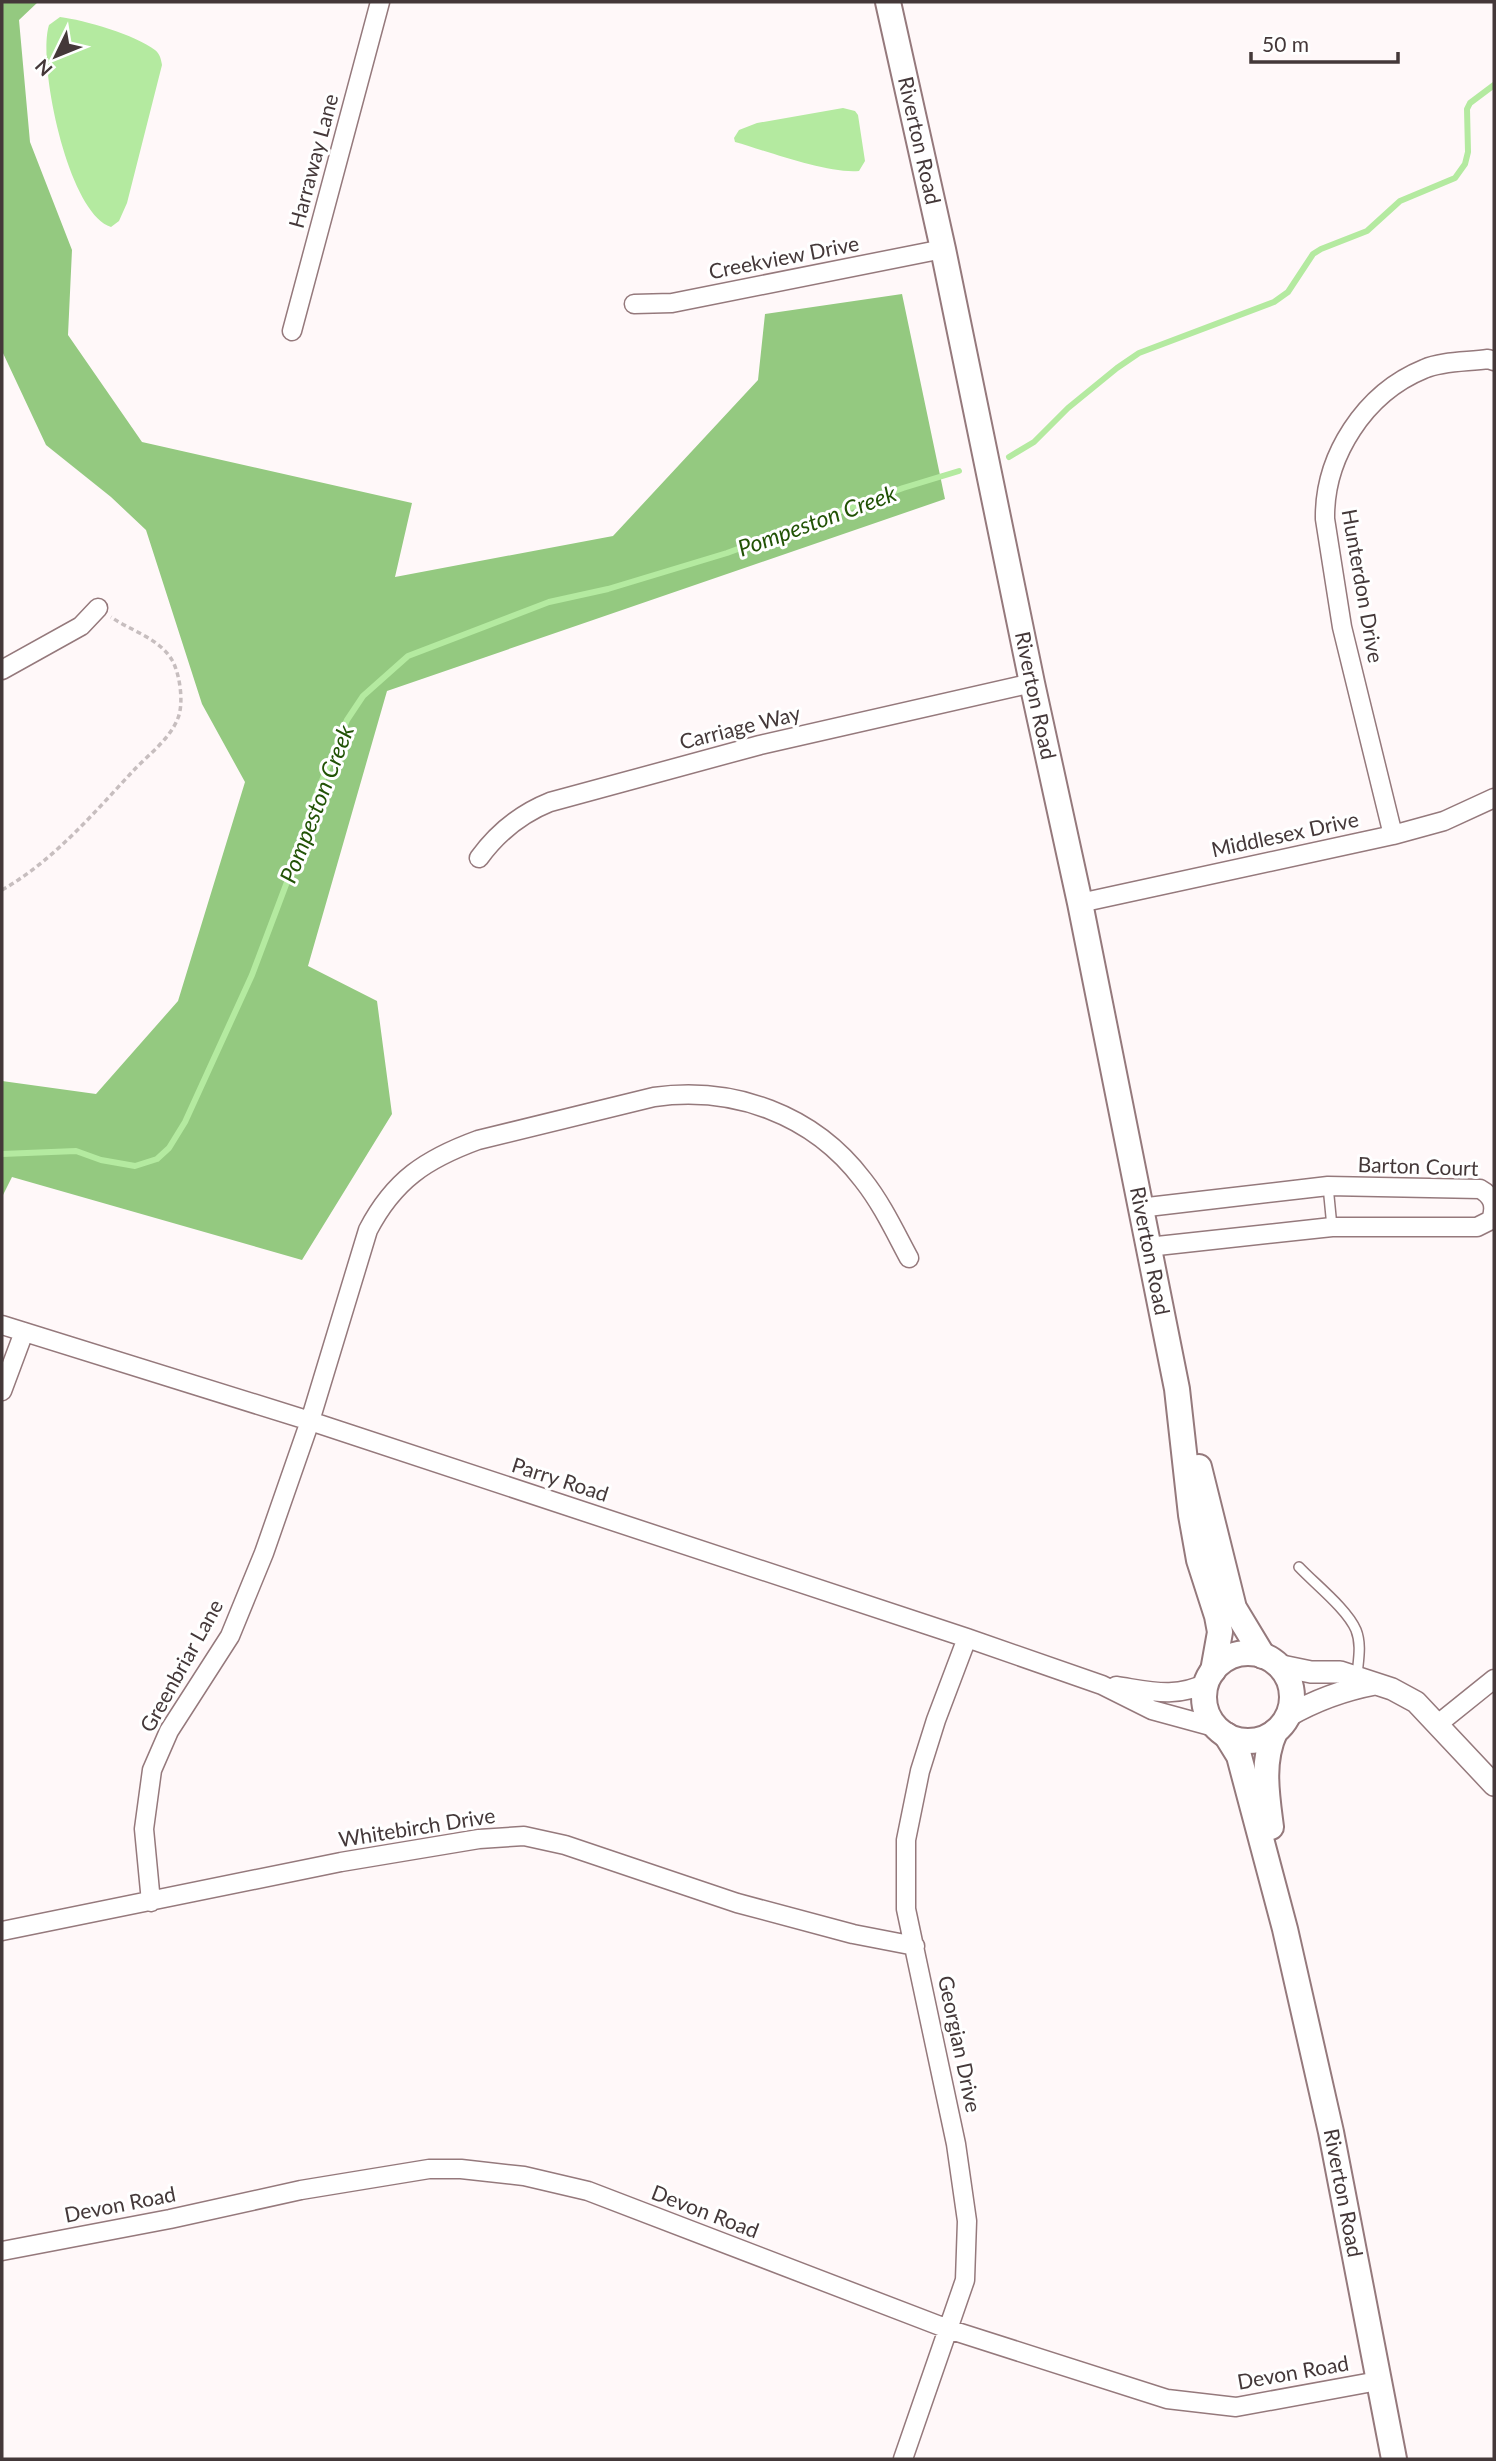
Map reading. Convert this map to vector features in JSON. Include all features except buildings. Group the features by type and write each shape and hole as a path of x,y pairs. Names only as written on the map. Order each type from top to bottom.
{"main road":[{"name":"Riverton Road","path":"888,2 943,249 1080,903 1177,1389 1234,1608 1270,1660"},
{"name":"Riverton Road","path":"1177,1389 1191,1515 1199,1560 1220,1632 1210,1676"},
{"path":"1249,1653 1270,1660 1288,1679 1292,1703 1281,1724 1253,1741 1239,1740 1222,1731 1208,1713 1205,1702 1210,1676 1225,1660 1237,1655 1249,1653"},
{"name":"Riverton Road","path":"1281,1724 1270,1743 1265,1772 1285,1928"},
{"name":"Riverton Road","path":"1222,1731 1239,1756 1285,1928 1331,2132 1394,2459"}],"street":[{"name":"Harraway Lane","path":"292,331 380,2"},
{"name":"Creekview Drive","path":"634,304 672,303 943,249"},
{"name":"Hunterdon Drive","path":"1392,835 1342,627 1325,519 1325,501 1336,457 1365,410 1392,386 1426,368 1488,359 1494,361"},
{"path":"2,670 81,626 98,608"},
{"name":"Carriage Way","path":"479,858 512,822 550,802 760,745 1032,684"},
{"name":"Middlesex Drive","path":"1080,903 1392,835 1444,821 1494,798"},
{"name":"Greenbriar Lane","path":"151,1902 144,1829 152,1770 169,1731 230,1636 264,1553 310,1421 368,1230 394,1190 410,1174 451,1150 478,1140 654,1097 707,1094 764,1106 819,1135 840,1153 877,1199 909,1258"},
{"name":"Barton Court","path":"1139,1208 1328,1186 1480,1189 1489,1193 1493,1201 1494,1213 1491,1220 1477,1227 1332,1227 1148,1247"},
{"name":"Parry Road","path":"2,1325 310,1421 967,1638 1102,1685 1152,1710 1222,1731"},
{"path":"2,1391 24,1332"},
{"name":"Georgian Drive","path":"903,2459 965,2280 967,2221 956,2144 906,1909 906,1840 920,1771 967,1638"},
{"path":"1270,1660 1311,1672 1340,1672 1377,1684 1416,1702 1494,1785"},
{"name":"Parry Road","path":"1102,1685 1182,1693 1210,1676"},
{"path":"1437,1724 1494,1679"},
{"path":"1281,1724 1313,1701 1348,1689 1377,1684"},
{"name":"Whitebirch Drive","path":"2,1931 341,1862 479,1839 524,1836 565,1845 737,1903 853,1934 915,1946"},
{"name":"Devon Road","path":"2,2251 170,2219 301,2190 429,2169 461,2169 523,2176 588,2191 948,2329 1167,2399 1236,2407 1378,2381"}],"lane":[{"path":"1328,1186 1332,1227"},
{"path":"1298,1567 1346,1616 1356,1630 1359,1646 1357,1677"}],"path":[{"path":"2,890 47,857 94,814 159,744 178,719 181,699 173,662 163,649 151,640 98,608"}],"shaded area":[{"path":"2,2 38,2 19,20 30,142 72,250 68,335 142,442 412,503 395,577 613,536 758,380 765,314 902,294 945,499 387,691 308,966 377,1001 392,1114 302,1260 12,1177 2,1197 2,1081 96,1094 178,1001 245,782 202,704 146,530 111,497 46,445 2,351"},
{"path":"60,17 96,25 136,39 155,50 162,65 127,203 119,221 111,227 95,216 81,195 59,135 52,102 46,44 49,25"},
{"path":"843,108 855,111 858,115 865,161 859,171 815,166 735,142 734,138 739,130 757,123"}],"waterway":[{"name":"Pompeston Creek","path":"1009,457 1034,442 1068,408 1139,353 1274,302 1288,292 1313,254 1367,231 1400,201 1455,178 1465,164 1468,152 1467,109 1470,103 1494,85"},
{"name":"Pompeston Creek","path":"2,1154 76,1151 101,1160 135,1166 157,1159 169,1148 185,1122 252,975 290,874 312,805 347,720 363,696 408,656 549,602 608,589 727,553 903,488 959,471"}]}
